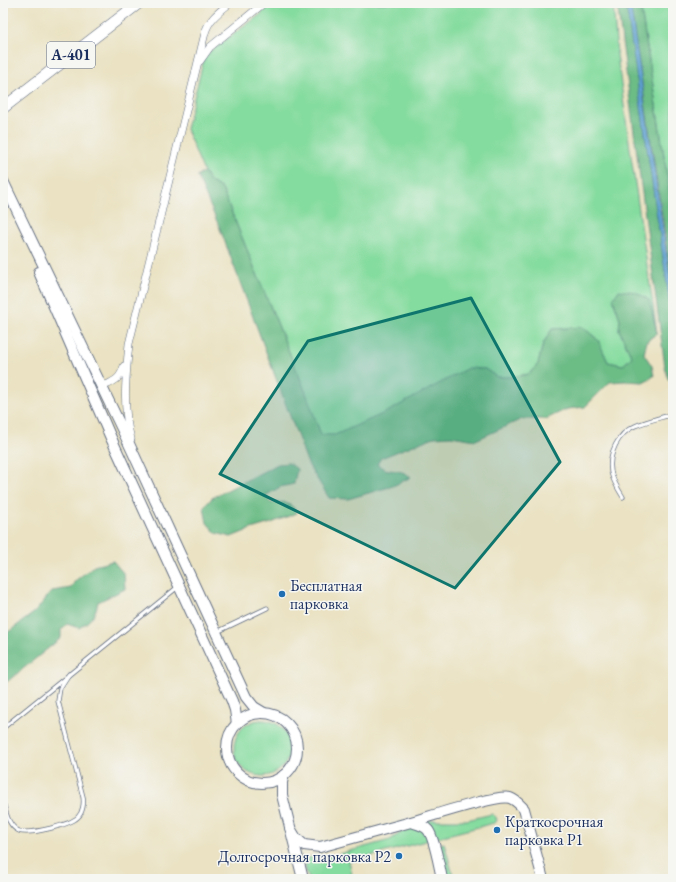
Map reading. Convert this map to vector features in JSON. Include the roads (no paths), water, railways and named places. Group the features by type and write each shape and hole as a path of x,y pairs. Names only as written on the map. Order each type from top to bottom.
{"main road":[{"name":"А-401","path":"3,108 139,3"},
{"path":"3,181 102,387 126,432 137,461 246,697 254,707 264,713 283,720 295,737 297,751 289,770 284,775 264,783"},
{"path":"3,187 111,438 232,701 237,724"},
{"path":"111,438 126,432"},
{"path":"264,713 252,714 242,719 237,724 227,742 228,756 234,769 244,778 273,786 282,795"},
{"path":"284,775 282,782 282,795 303,879"},
{"path":"290,828 296,838 304,845 320,847 495,798 510,798 516,801 524,810 543,879"},
{"path":"411,822 424,827 430,834 442,879"}],"street":[{"path":"102,387 120,377 123,371 207,26 213,17 230,3"},
{"path":"189,100 199,64 205,53 231,29 264,3"},
{"path":"126,432 126,393 129,344"}],"lane":[{"path":"623,497 611,472 611,455 618,439 633,427 673,414"},
{"path":"3,728 180,586"},
{"path":"216,632 267,608"},
{"path":"3,802 7,818 15,828 24,832 49,828 67,823 74,820 82,812 83,801 58,701 60,688 69,674"}],"water":[{"path":"626,3 630,3 673,300 673,325"}],"place":[{"name":"Бесплатная парковка","path":"282,594"},
{"name":"Краткосрочная парковка P1","path":"497,830"},
{"name":"Долгосрочная парковка P2","path":"399,856"}]}
